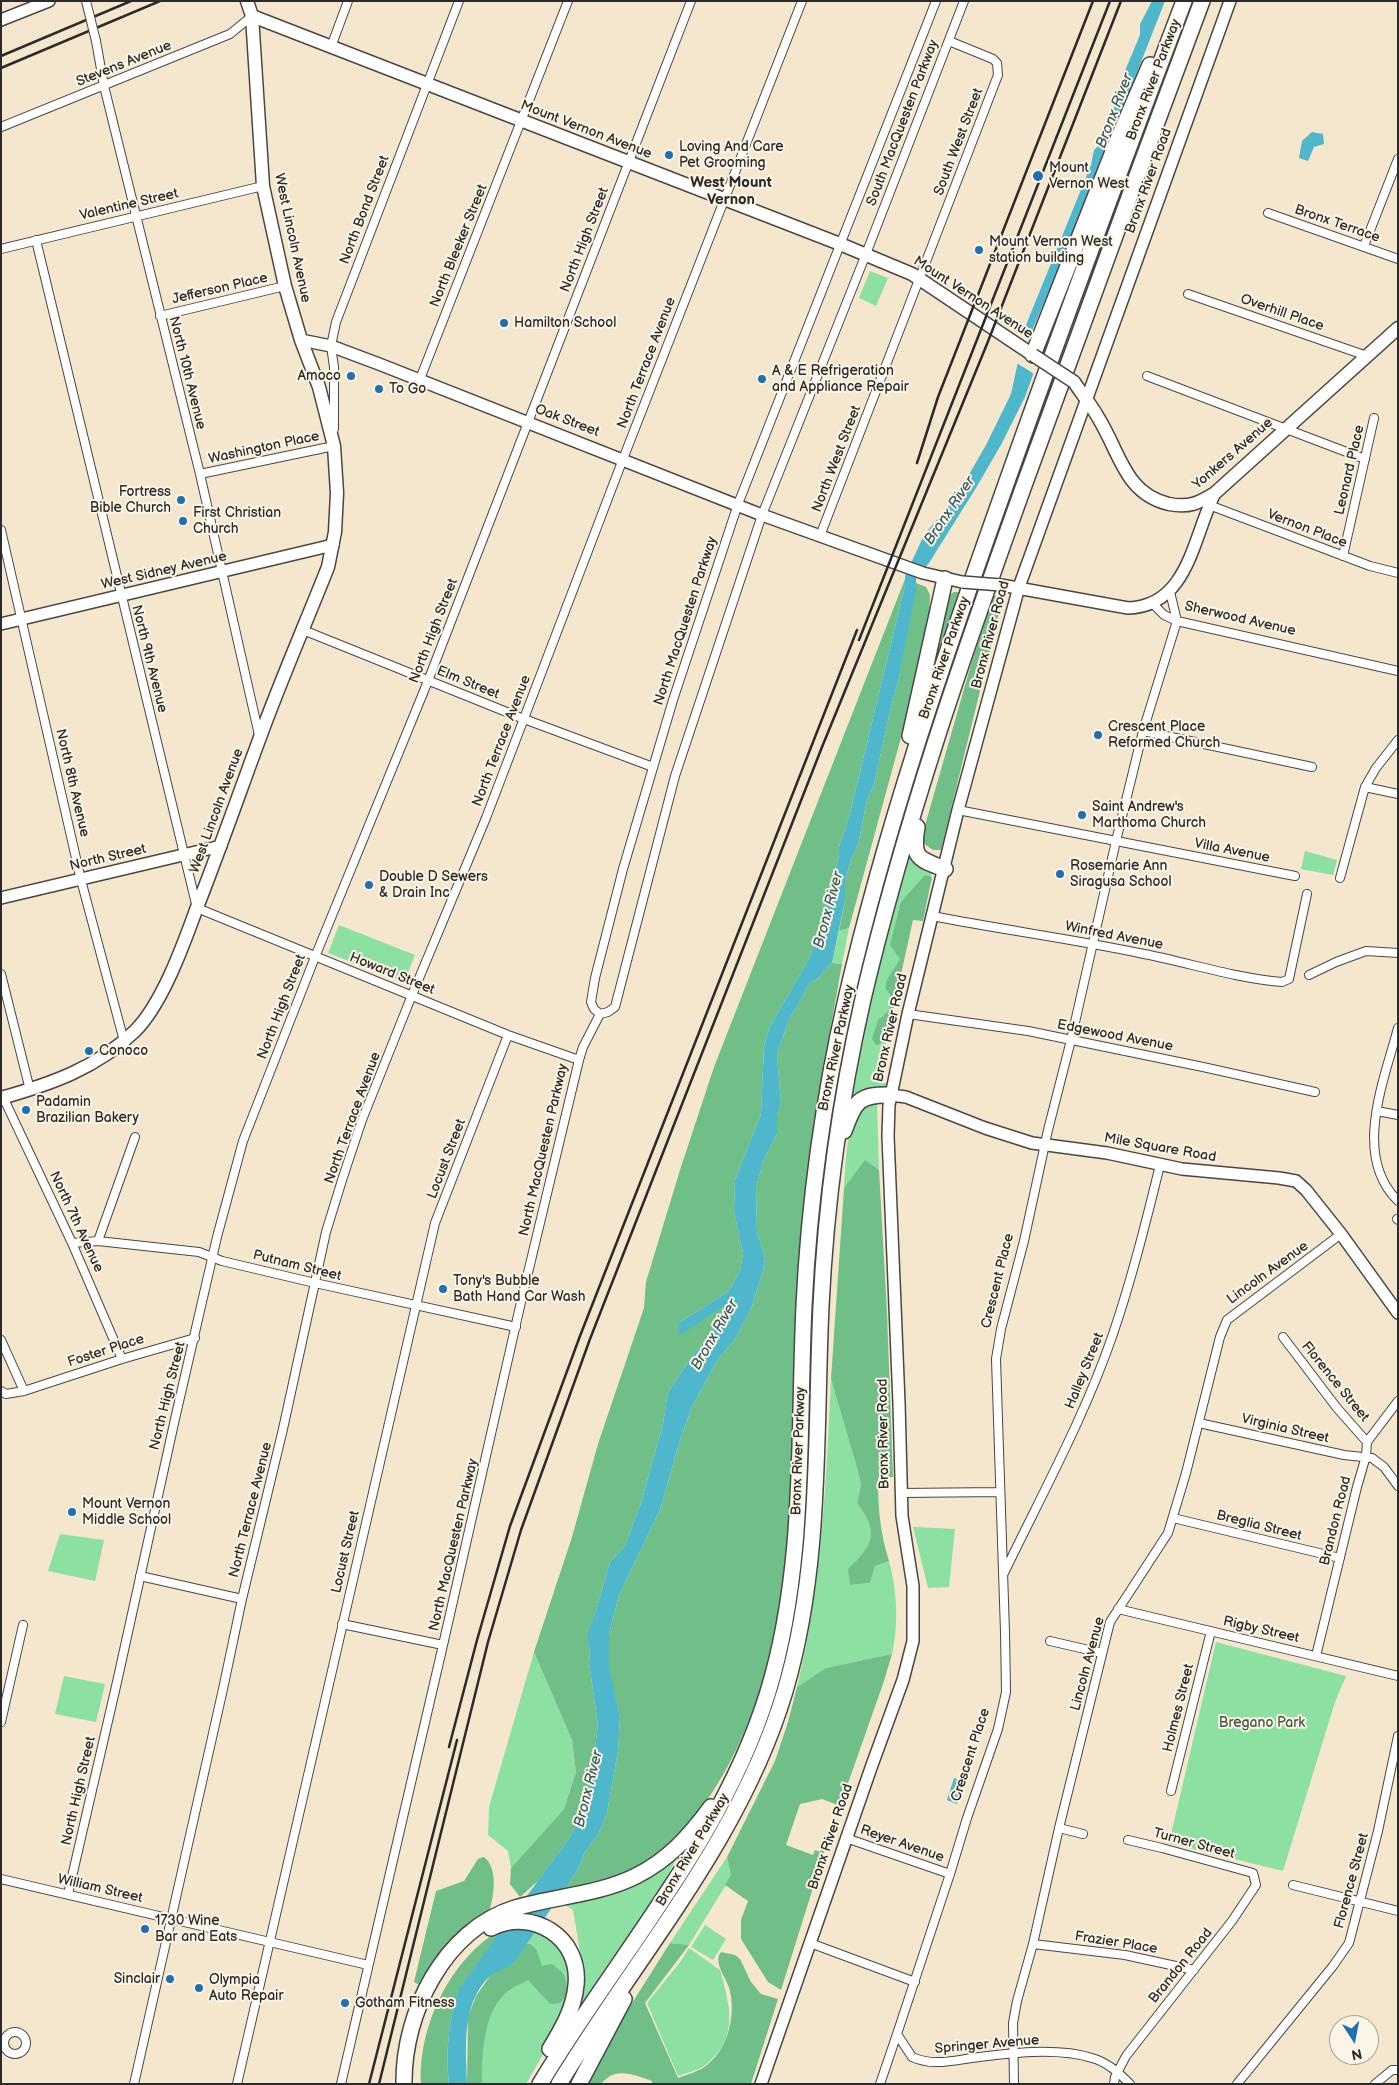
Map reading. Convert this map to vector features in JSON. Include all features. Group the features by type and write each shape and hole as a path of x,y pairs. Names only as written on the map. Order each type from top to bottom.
{"highway":[{"path":"1033,355 1136,98 1183,1"},
{"name":"Bronx River Parkway","path":"540,2084 575,2027 689,1860 725,1797 757,1723 772,1677 791,1582 799,1493 806,1269 816,1162 826,1096 861,938 904,780 944,656 1039,390 1183,1"},
{"name":"Bronx River Parkway","path":"559,2084 705,1866 740,1803 774,1726 794,1659 806,1589 813,1524 821,1302 833,1160 844,1088 864,997 892,887 923,778 954,682 1078,333 1202,1"},
{"path":"904,780 913,716 945,579"},
{"path":"923,778 915,849 922,860 945,869"},
{"path":"833,1160 850,1113 859,1101 869,1096 891,1095"},
{"path":"404,2084 407,2048 421,2003 440,1967 463,1939 482,1924 508,1910 608,1887 626,1881 650,1869 671,1854 689,1835 739,1768"},
{"path":"413,2084 415,2053 422,2025 441,1980 457,1957 474,1940 493,1927 504,1922 517,1920 538,1924 558,1935 570,1952 576,1971 575,1994 567,2018 530,2084"},
{"path":"579,2084 651,1946"}],"main road":[{"name":"West Lincoln Avenue","path":"2,1097 30,1090 83,1069 124,1041 149,1014 179,957 260,738 328,567 333,545 336,493 334,446 319,387 301,340 285,286 263,186 252,16 247,1"},
{"name":"Mount Vernon Avenue","path":"252,16 866,254 912,274 1033,355"},
{"name":"Yonkers Avenue","path":"1033,355 1074,382 1100,420 1126,471 1137,487 1156,500 1183,506 1198,504 1215,493 1398,328"}],"street":[{"path":"1,20 49,1"},
{"name":"North 10th Avenue","path":"86,1 104,86 200,474 260,738"},
{"path":"331,47 348,1"},
{"name":"North Bond Street","path":"331,346 336,322 459,1"},
{"name":"North Bleeker Street","path":"420,379 568,1"},
{"name":"North High Street","path":"68,1894 174,1419 243,1141 315,957 428,681 627,162 691,1"},
{"name":"North Terrace Avenue","path":"134,2084 242,1599 283,1430 326,1232 357,1136 412,994 486,818 623,459 802,1"},
{"name":"South MacQuesten Parkway","path":"840,244 936,1"},
{"name":"South MacQuesten Parkway","path":"866,254 964,1"},
{"name":"Bronx River Road","path":"761,2084 846,1838 904,1680 913,1641 914,1586 900,1493 899,1403 888,1136 891,1095 908,1014 958,810 1019,587 1075,427 1087,401 1230,1"},
{"name":"Stevens Avenue","path":"1,127 230,34 252,16"},
{"name":"South West Street","path":"920,280 998,75 997,64 993,59 948,41"},
{"path":"1364,246 1398,159"},
{"name":"Valentine Street","path":"1,249 263,186"},
{"name":"Bronx Terrace","path":"1268,213 1398,259"},
{"name":"North 9th Avenue","path":"36,240 197,908"},
{"name":"North MacQuesten Parkway","path":"840,244 738,504 673,700 623,869 596,978 591,1002 594,1010 600,1014 608,1012 614,1007 617,999 676,776 762,514 866,254"},
{"name":"North West Street","path":"820,536 920,280"},
{"name":"Jefferson Place","path":"160,316 285,286"},
{"name":"Overhill Place","path":"1188,294 1367,356"},
{"name":"Oak Street","path":"301,340 331,346 420,379 820,536"},
{"name":"West Lincoln Avenue","path":"331,346 334,367 334,446"},
{"path":"1147,376 1365,459"},
{"name":"Leonard Place","path":"1343,556 1374,418"},
{"name":"Washington Place","path":"200,474 334,446"},
{"path":"820,536 945,579 1019,587 1128,608 1142,608 1153,604 1170,592 1187,563 1215,493"},
{"name":"Vernon Place","path":"1209,505 1343,556 1398,573"},
{"name":"North 8th Avenue","path":"1,530 81,880 124,1041"},
{"name":"West Sidney Avenue","path":"1,624 333,545"},
{"path":"1170,592 1177,621"},
{"name":"Sherwood Avenue","path":"1153,604 1164,615 1177,621 1398,671"},
{"name":"Crescent Place","path":"915,1982 967,1818 998,1729 1006,1692 1004,1575 996,1359 1116,841 1143,731 1177,621"},
{"name":"Elm Street","path":"303,630 524,719 653,767"},
{"path":"1143,731 1312,767"},
{"path":"1340,878 1365,786 1376,768 1398,740"},
{"path":"1365,786 1398,794"},
{"name":"Villa Avenue","path":"958,810 1295,876"},
{"name":"North Street","path":"1,898 221,846"},
{"name":"Winfred Avenue","path":"933,916 1092,944 1282,982 1289,979 1307,894"},
{"name":"Howard Street","path":"197,908 315,957 412,994 508,1035 579,1060"},
{"path":"1309,975 1336,962 1366,952 1398,953"},
{"path":"1,974 30,1090"},
{"name":"North MacQuesten Parkway","path":"341,2084 579,1060 583,1047 600,1014"},
{"name":"Edgewood Avenue","path":"908,1014 1028,1031 1315,1092"},
{"path":"1398,1028 1377,1111 1374,1154 1379,1176 1385,1187 1398,1201"},
{"name":"Locust Street","path":"237,2084 435,1223 508,1035"},
{"name":"Mile Square Road","path":"891,1095 906,1098 985,1128 1044,1146 1113,1154 1194,1171 1296,1181 1306,1190 1341,1234 1398,1313"},
{"name":"North 7th Avenue","path":"2,1097 72,1243 122,1359"},
{"path":"1377,1111 1398,1115"},
{"path":"98,1241 135,1137"},
{"name":"Halley Street","path":"1004,1575 1080,1417 1113,1335 1140,1246 1160,1165"},
{"name":"Lincoln Avenue","path":"1014,2084 1014,2022 1017,2000 1033,1944 1059,1828 1110,1622 1168,1533 1199,1423 1220,1337 1227,1320 1341,1234"},
{"name":"Putnam Street","path":"72,1243 98,1241 199,1252 315,1283 516,1327"},
{"name":"Florence Street","path":"1283,1337 1337,1408 1367,1442"},
{"name":"Foster Place","path":"1,1391 6,1394 24,1391 122,1359 195,1338"},
{"path":"1,1340 24,1391"},
{"path":"1367,1442 1398,1401"},
{"name":"Virginia Street","path":"1199,1423 1344,1455 1366,1456"},
{"name":"Brandon Road","path":"1316,1656 1366,1456 1367,1442"},
{"path":"1366,1456 1384,1467 1398,1486"},
{"path":"900,1493 1000,1492"},
{"name":"Breglia Street","path":"1173,1518 1340,1558"},
{"path":"140,1576 242,1599"},
{"name":"Rigby Street","path":"1118,1609 1398,1676"},
{"path":"342,1624 444,1645"},
{"path":"1,1722 23,1625"},
{"name":"Holmes Street","path":"1171,1791 1211,1631"},
{"path":"1050,1641 1102,1653"},
{"name":"Florence Street","path":"1237,2084 1333,1966 1349,1943 1378,1832 1398,1736"},
{"path":"1059,1828 1083,1834"},
{"name":"Reyer Avenue","path":"846,1838 950,1874"},
{"name":"Turner Street","path":"1128,1840 1253,1873"},
{"name":"Brandon Road","path":"1114,2084 1117,2072 1126,2056 1232,1921 1256,1885 1253,1873"},
{"name":"William Street","path":"1,1880 368,1965"},
{"path":"1293,1885 1398,1911"},
{"path":"810,1943 915,1982 880,2084"},
{"name":"Frazier Place","path":"1033,1944 1125,1955 1194,1970"},
{"name":"Springer Avenue","path":"897,2034 912,2057 933,2063 1013,2054 1057,2052 1092,2058 1117,2072 1130,2084"},
{"path":"1375,2084 1392,2070 1398,2070"}],"green space":[{"path":"870,271 888,278 876,306 859,298"},
{"path":"905,579 905,586 849,817 839,847 833,881 829,885 825,912 809,959 769,1028 764,1046 761,1114 735,1180 734,1211 743,1253 740,1271 729,1291 679,1323 679,1335 723,1305 721,1320 704,1344 696,1351 668,1392 663,1424 641,1503 625,1546 610,1562 588,1635 589,1663 598,1725 586,1805 570,1837 538,1881 520,1897 510,1884 511,1868 564,1809 576,1772 572,1740 534,1652 572,1537 598,1444 644,1308 646,1282 714,1067"},
{"path":"916,583 926,587 930,595 929,621 914,690 849,928 839,931 845,900 845,882 851,859 858,845 867,800 874,784 899,678"},
{"path":"954,592 959,592 934,664 932,663 946,597"},
{"path":"994,595 1002,601 941,850 933,850 923,843 922,836 972,661"},
{"path":"1305,851 1337,860 1333,875 1301,869"},
{"path":"910,855 930,870 932,877 925,875 900,959 887,979 885,988 890,995 889,1010 881,1017 880,1044 887,1038 877,1082 887,1083 885,1088 850,1105 866,1022 885,943"},
{"path":"925,875 932,877 923,921 913,920 887,1038 876,1045 872,1039 878,1020 889,1010 890,995 885,988 887,979 900,959 890,945 901,902"},
{"path":"339,925 415,955 404,982 328,953"},
{"path":"849,928 842,964 832,963 839,931"},
{"path":"832,963 842,964 817,1114 802,1227 799,1265 788,1544 778,1614 763,1681 739,1745 704,1805 680,1838 668,1850 640,1868 617,1877 570,1890 565,1888 577,1871 585,1852 598,1835 607,1813 618,1751 620,1718 608,1667 609,1634 619,1595 660,1510 680,1440 692,1407 716,1362 735,1339 751,1309 763,1271 765,1258 757,1231 756,1187 764,1159 777,1134 777,1114 781,1104 777,1055 788,1022 810,983 816,980"},
{"path":"877,1102 879,1170 865,1161 844,1188 847,1147 854,1117 858,1107"},
{"path":"865,1160 879,1170 893,1477 878,1478 880,1520 889,1561 875,1566 870,1583 850,1585 848,1569 868,1545 871,1538 871,1530 869,1522 857,1503 861,1485 859,1475 831,1379 844,1188"},
{"path":"831,1379 859,1475 861,1485 857,1503 869,1522 871,1530 871,1538 864,1553 849,1569 850,1585 870,1583 875,1566 889,1561 894,1584 896,1631 892,1654 826,1668 797,1687 812,1611 822,1534"},
{"path":"913,1527 955,1529 949,1587 928,1588"},
{"path":"60,1534 104,1540 95,1581 48,1571"},
{"name":"Bregano Park","path":"1216,1642 1346,1676 1335,1702 1283,1871 1169,1843"},
{"path":"534,1652 572,1740 576,1772 564,1809 511,1868 508,1851 488,1835 489,1807"},
{"path":"892,1654 840,1806 822,1799 800,1804 786,1845 813,1855 815,1850 820,1852 824,1842 827,1843 781,1990 768,1982 741,1939 741,1920 748,1901 725,1885 731,1875 727,1857 775,1761 797,1687 826,1668"},
{"path":"64,1676 105,1684 96,1722 55,1714"},
{"path":"679,1854 649,1910 580,2009 577,2008 583,1986 583,1969 573,1910 561,1902"},
{"path":"484,1857 491,1868 494,1882 490,1909 421,1986 414,1982 436,1891 464,1881 478,1859"},
{"path":"727,1857 732,1875 689,1945 670,1943"},
{"path":"705,1925 726,1939 713,1960 691,1947"},
{"path":"533,1927 560,1942 573,1972 561,2023 526,2084 482,2084 483,2049 488,2024 492,2013 507,1992 528,1979 550,2004 542,1966 516,1946"},
{"path":"502,1929 516,1945 530,1944 536,1949 542,1966 552,1964 561,1971 566,1981 566,1996 560,2003 550,2004 528,1980 507,1992 492,2013 488,2024 483,2049 482,2084 467,2084 468,2017 476,1996 490,1976 508,1968 458,1990 449,2036 447,2060 449,2084 421,2084 425,2039 441,1995 467,1957 484,1941"},
{"path":"670,1943 689,1945 645,2003 678,2078 703,2068 711,2061 724,2044 728,2034 732,2001 729,1986 719,1966 718,1961 721,1952 735,1955 740,1959 751,1982 761,1994 778,1999 751,2084 652,2084 652,2081 638,2076 619,2074 607,2078 601,2084 586,2084 605,2046"},
{"path":"689,1948 720,1970 729,2009 728,2033 715,2055 704,2066 678,2076 647,2003 681,1961"}],"water":[{"name":"Bronx River","path":"1152,1 1165,1 1081,215 1031,333 1033,375 1025,397 1002,443 976,488 929,563 916,578 916,590 899,678 874,784 867,800 858,845 851,859 845,882 845,900 832,963 816,980 810,983 788,1022 777,1055 781,1104 777,1114 777,1134 764,1159 756,1187 757,1231 765,1258 763,1271 751,1309 735,1339 716,1362 692,1407 680,1440 660,1510 619,1595 609,1634 609,1667 620,1718 618,1751 607,1813 598,1835 585,1852 577,1871 515,1961 489,1977 480,1988 469,2013 466,2042 467,2084 449,2084 447,2060 449,2036 458,1990 570,1837 586,1805 598,1725 587,1635 610,1562 625,1546 641,1503 663,1424 668,1392 696,1351 704,1344 721,1320 723,1306 679,1336 679,1323 729,1291 740,1271 743,1253 734,1211 735,1180 761,1114 764,1046 769,1028 809,959 825,912 829,884 833,881 839,847 849,817 905,586 905,576 924,535 956,497 986,445 1011,394 1026,325 1091,165 1094,150 1099,145 1116,103 1119,85 1140,35 1140,24"},
{"path":"1312,132 1323,134 1324,144 1314,147 1308,161 1299,158 1302,141"},
{"path":"954,1778 964,1781 957,1804 947,1800"}],"pier":[{"path":"1022,329 1034,336 1036,375 1015,362"}],"railway":[{"path":"1,56 131,1"},
{"path":"1,68 160,1"},
{"path":"917,463 938,397 1093,1"},
{"path":"859,640 1110,1"},
{"path":"379,2084 488,1642 521,1530 590,1339 822,747 987,344 1121,1"},
{"path":"449,1747 510,1526 580,1336 857,630"},
{"path":"369,2084 457,1740"}],"place":[{"name":"Loving And Care Pet Grooming","path":"669,155"},
{"name":"Mount Vernon West","path":"1038,176"},
{"name":"Mount Vernon West station building","path":"979,250"},
{"name":"Hamilton School","path":"504,323"},
{"name":"Amoco","path":"351,376"},
{"name":"A & E Refrigeration and Appliance Repair","path":"762,379"},
{"name":"To Go","path":"379,389"},
{"name":"Fortress Bible Church","path":"181,500"},
{"name":"First Christian Church","path":"183,521"},
{"name":"Crescent Place Reformed Church","path":"1098,735"},
{"name":"Saint Andrew's Marthoma Church","path":"1082,815"},
{"name":"Rosemarie Ann Siragusa School","path":"1060,874"},
{"name":"Double D Sewers & Drain Inc","path":"369,885"},
{"name":"Conoco","path":"89,1051"},
{"name":"Padamin Brazilian Bakery","path":"26,1110"},
{"name":"Tony's Bubble Bath Hand Car Wash","path":"443,1289"},
{"name":"Mount Vernon Middle School","path":"72,1512"},
{"name":"1730 Wine Bar and Eats","path":"145,1929"},
{"name":"Sinclair","path":"170,1979"},
{"name":"Olympia Auto Repair","path":"199,1988"},
{"name":"Gotham Fitness","path":"345,2003"}],"district":[{"name":"West Mount Vernon","path":"731,192"}]}
